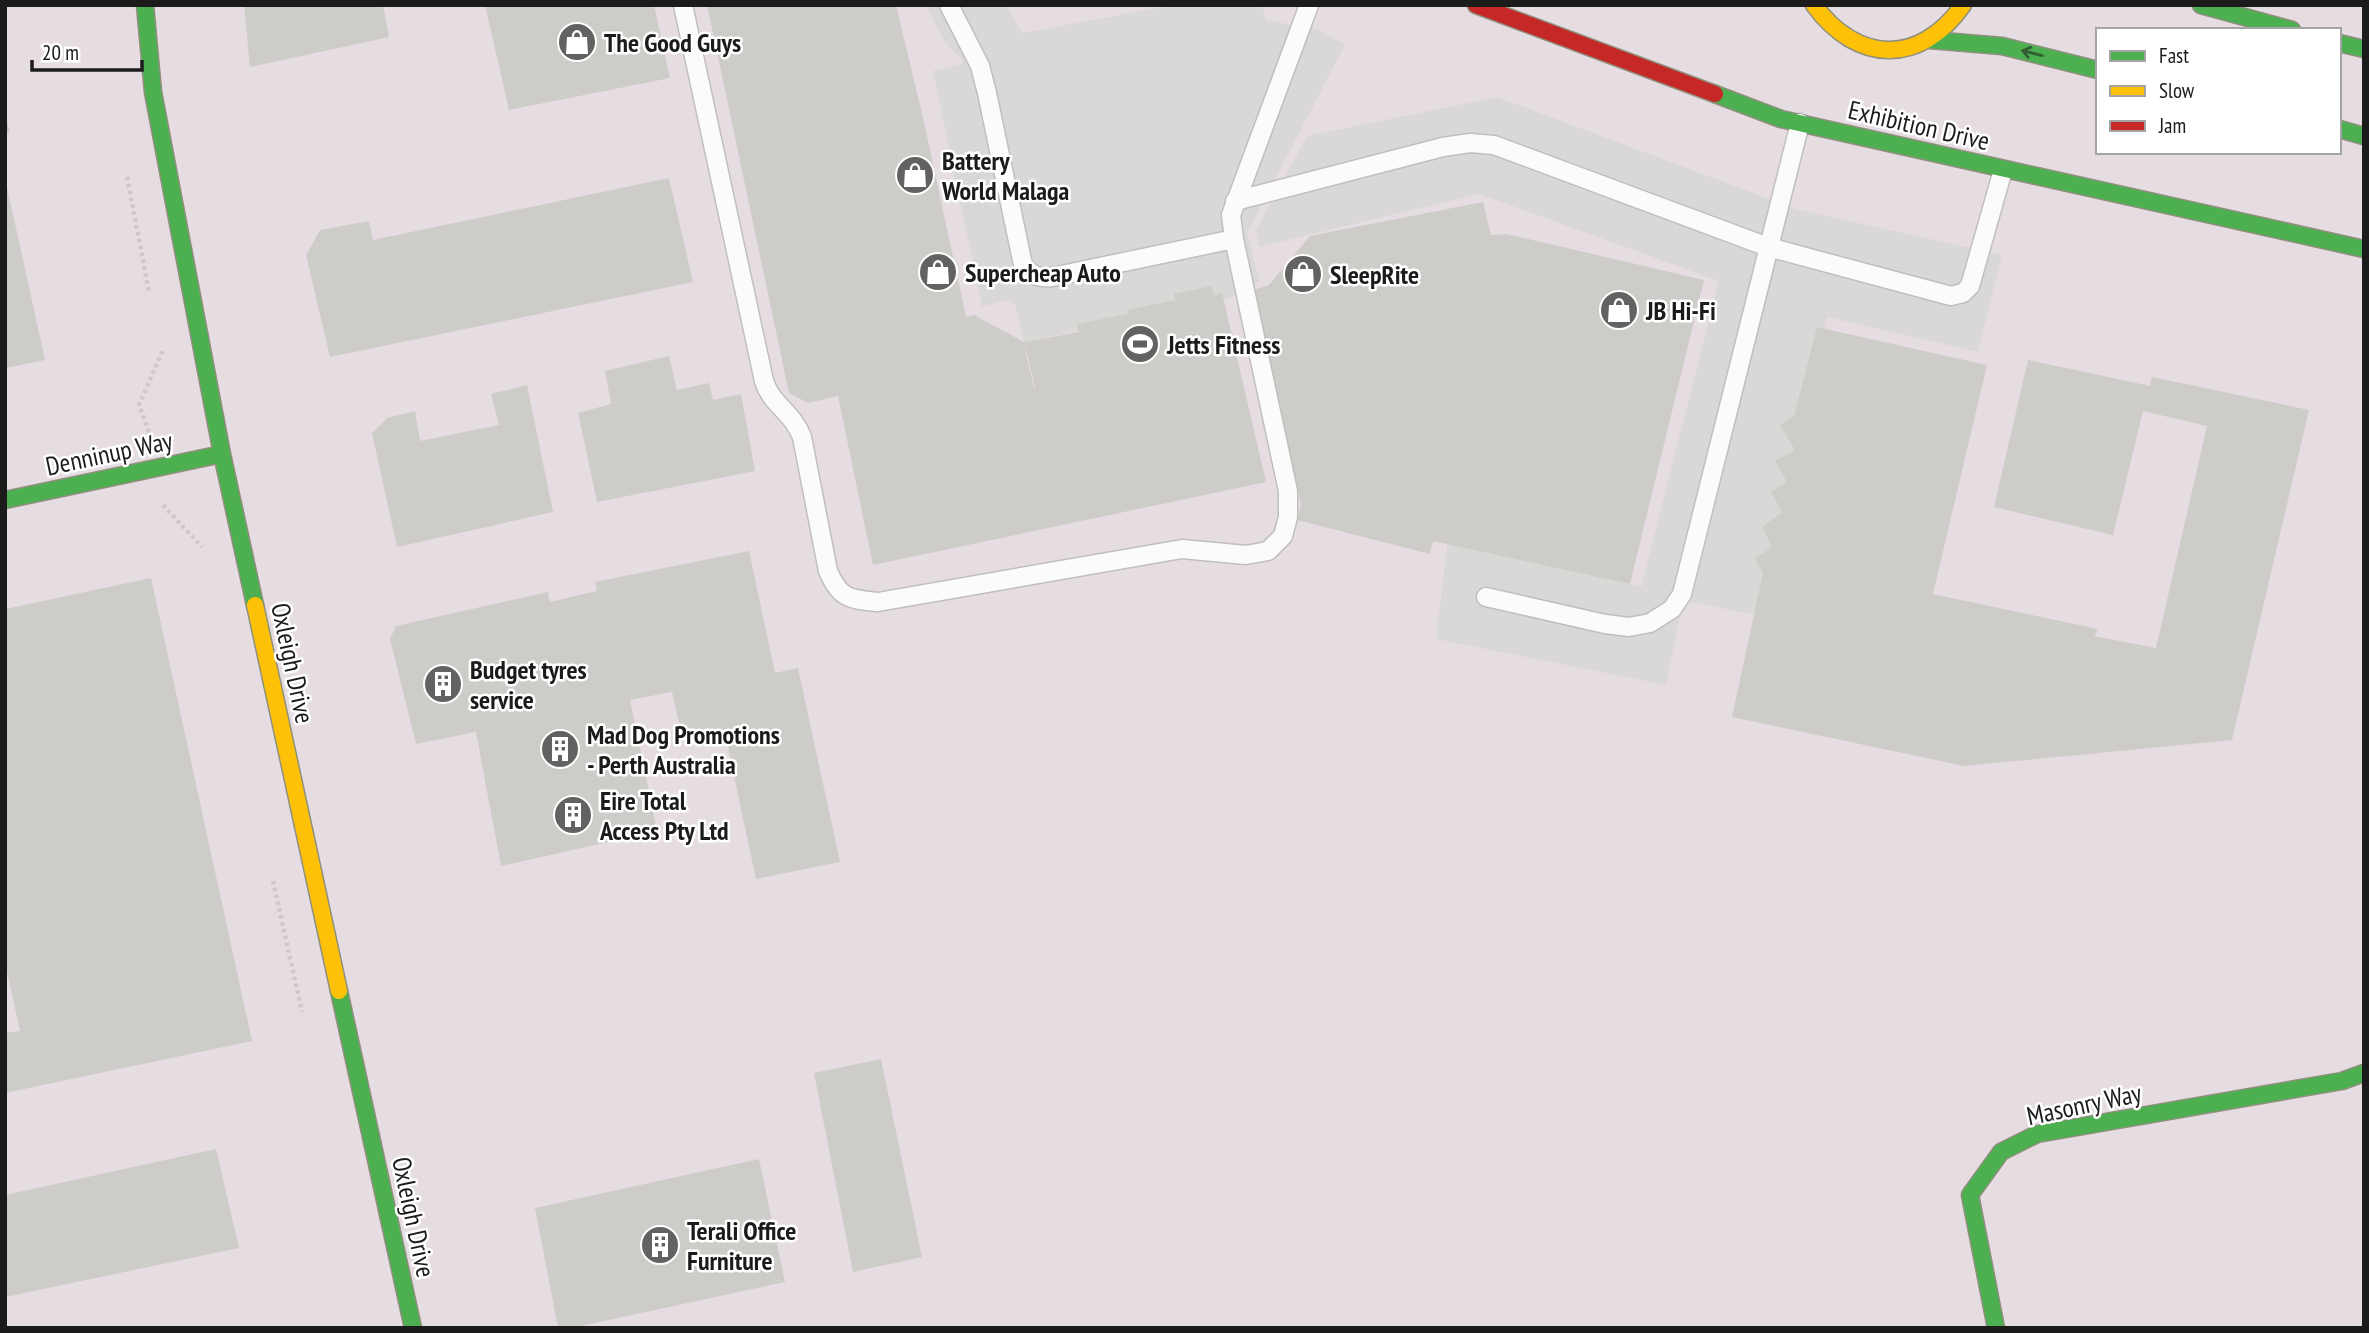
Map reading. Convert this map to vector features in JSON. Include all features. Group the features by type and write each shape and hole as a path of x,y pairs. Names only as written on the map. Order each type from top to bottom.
{"street":[{"name":"Oxleigh Drive","path":"145,5 153,92 222,454 413,1328"},
{"name":"Exhibition Drive","path":"1476,5 1782,119 2364,249"},
{"path":"1814,5 1829,25 1851,41 1877,49 1904,48 1930,40 2002,46 2096,70"},
{"path":"1930,40 1955,19 1963,5"},
{"path":"2201,5 2285,28"},
{"path":"2341,43 2364,49"},
{"path":"2341,130 2364,135"},
{"name":"Denninup Way","path":"5,500 222,454"},
{"name":"Masonry Way","path":"1996,1328 1970,1195 2001,1152 2037,1134 2342,1081 2364,1073"}],"lane":[{"path":"683,5 768,394 786,411 799,429 828,572 836,589 855,600 878,602 1182,549 1246,555 1268,551 1277,545 1283,536 1288,517 1288,491 1231,215 1309,5"},
{"path":"949,5 979,66 1023,265 1031,274 1039,278 1052,277 1234,239"},
{"path":"1486,597 1629,627 1650,623 1672,609 1682,594 1800,123"},
{"path":"1235,201 1443,147 1482,143 1524,154 1768,247 1951,296 1963,293 1970,286 2003,170"}],"shaded area":[{"path":"5,5 2364,5 2364,1328 5,1328"},
{"path":"925,5 1007,5 1022,33 1173,5 1262,5 1266,20 1320,30 1345,45 1247,233 1259,281 1224,301 1024,342 1015,305 1008,300 982,307 933,71 963,64 946,44"},
{"path":"1497,97 1796,209 2002,255 1978,352 1827,317 1764,617 1683,600 1666,685 1436,639 1448,537 1641,587 1719,281 1479,194 1259,247 1256,230 1307,136"}],"building":[{"path":"244,5 383,5 389,37 250,67"},
{"name":"The Good Guys","path":"485,5 654,5 670,78 509,110"},
{"path":"707,5 896,5 966,317 974,315 1024,342 1079,332 1077,324 1128,314 1127,310 1175,300 1174,294 1211,286 1214,295 1222,293 1266,482 873,565 838,396 808,403 789,393","holes":["1025,345 1035,388 1026,354"]},
{"path":"5,115 10,132 5,133"},
{"path":"5,178 45,360 5,368"},
{"path":"669,178 693,282 330,357 306,255 320,230 369,221 373,240"},
{"path":"1483,202 1491,235 1507,234 1704,280 1630,584 1433,541 1430,554 1297,520 1301,505 1254,290 1269,285 1310,236"},
{"path":"1817,327 1987,365 1933,594 2098,629 2094,636 2156,648 2207,426 2143,411 2113,535 1994,507 2028,360 2150,386 2152,377 2309,410 2232,740 1964,766 1732,717 1763,573 1755,559 1772,547 1762,527 1782,512 1771,492 1787,482 1775,461 1795,450 1780,425 1794,416"},
{"path":"669,356 677,390 709,383 713,400 741,394 755,471 597,502 578,413 611,404 605,371"},
{"path":"527,385 553,512 397,547 372,433 387,418 415,411 420,441 499,425 491,394"},
{"path":"749,551 775,673 798,668 840,862 756,879 724,729 682,737 672,692 630,700 657,831 501,866 476,732 416,744 390,639 396,626 548,592 550,602 597,591 595,582"},
{"path":"151,578 252,1041 5,1093 5,1033 20,1031 7,972 5,973 5,609"},
{"path":"881,1059 922,1257 853,1272 814,1073"},
{"path":"216,1149 239,1248 5,1297 5,1195"},
{"name":"Terali Office Furniture","path":"759,1159 785,1282 572,1328 558,1328 535,1208"}],"traffic: fast":[{"path":"145,5 153,92 222,454 255,605"},
{"path":"2201,5 2285,28"},
{"path":"1930,40 2002,46 2096,70"},
{"path":"2341,43 2364,49"},
{"path":"1715,94 1781,119 2364,249"},
{"path":"2341,130 2364,136"},
{"path":"5,500 222,454"},
{"path":"339,991 413,1328"},
{"path":"1996,1328 1970,1195 2001,1152 2037,1134 2342,1081 2364,1073"}],"traffic: slow":[{"path":"1814,5 1831,24 1849,38 1869,47 1888,50 1908,47 1928,39 1946,25 1963,5"},
{"path":"255,605 339,991"}],"traffic: jam":[{"path":"1476,5 1715,94"}],"place":[{"name":"The Good Guys","path":"577,42"},
{"name":"Battery World Malaga","path":"915,175"},
{"name":"Supercheap Auto","path":"938,272"},
{"name":"SleepRite","path":"1303,274"},
{"name":"JB Hi-Fi","path":"1619,310"},
{"name":"Jetts Fitness","path":"1140,344"},
{"name":"Budget tyres service","path":"443,684"},
{"name":"Mad Dog Promotions - Perth Australia","path":"560,749"},
{"name":"Eire Total Access Pty Ltd","path":"573,815"},
{"name":"Terali Office Furniture","path":"660,1245"}]}
